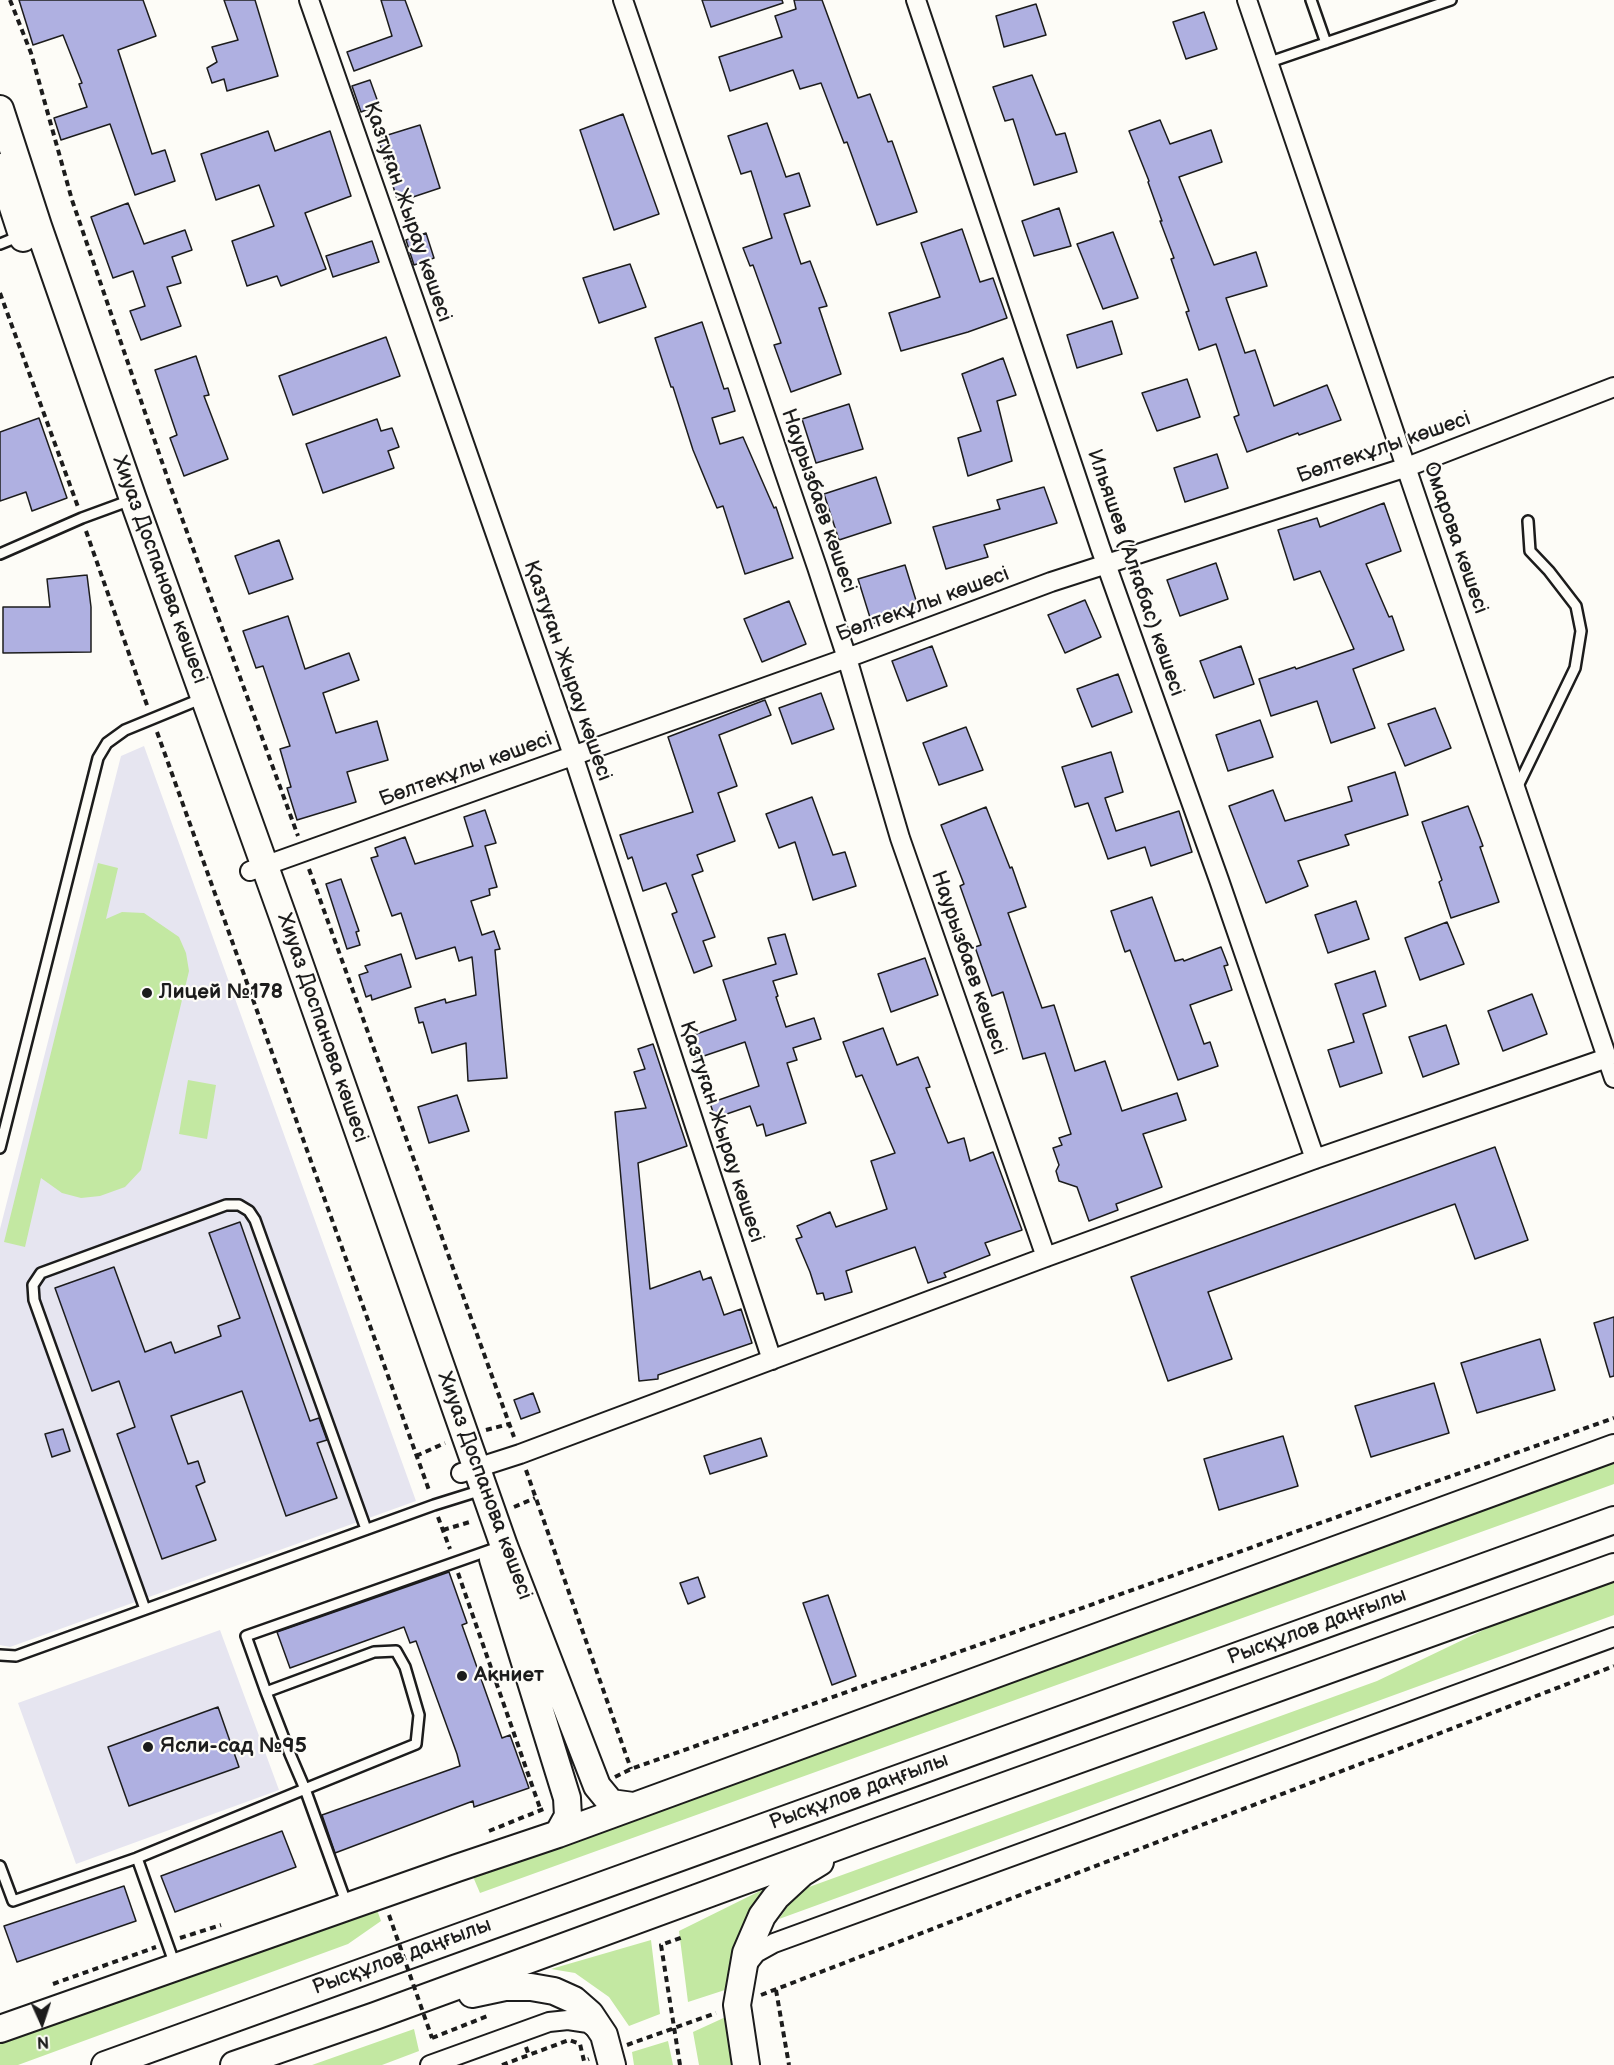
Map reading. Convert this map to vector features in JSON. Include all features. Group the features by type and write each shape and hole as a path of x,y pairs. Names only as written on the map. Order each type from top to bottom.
{"street":[{"name":"Қазтуған Жырау көшесі","path":"309,0 573,755 772,1360"},
{"name":"Наурызбаев көшесі","path":"623,0 847,658 900,838 1046,1257"},
{"name":"Ильяшев (Алғабас) көшесі","path":"916,0 1107,563 1220,880 1315,1159"},
{"name":"Омарова көшесі","path":"1247,0 1614,1078"},
{"name":"Хиуаз Доспанова көшесі","path":"0,109 20,235"},
{"name":"Хиуаз Доспанова көшесі","path":"0,168 20,235 125,502 465,1437 472,1481 497,1548 597,1786 611,1803 633,1806"},
{"name":"Бөлтекұлы көшесі","path":"258,869 1107,563 1407,467 1614,387"},
{"path":"472,1481 520,1454 1046,1257 1315,1159 1607,1058"},
{"path":"0,2029 558,1834 1614,1448"},
{"name":"Рысқұлов даңғылы","path":"105,2065 1614,1520"},
{"name":"Хиуаз Доспанова көшесі","path":"497,1548 567,1798 568,1816 558,1834"},
{"name":"Рысқұлов даңғылы","path":"234,2065 1614,1567"},
{"path":"742,1970 756,1953 774,1943 1614,1637"},
{"path":"746,2065 738,2005 742,1970 753,1933 762,1916 776,1898 802,1873 863,1838"},
{"path":"375,2016 505,1987 554,1991 574,2000 590,2014 610,2050"},
{"path":"430,2065 549,2022 568,2020 588,2023 610,2050"}],"lane":[{"path":"1311,0 1326,43"},
{"path":"1268,63 1439,2 1451,0"},
{"path":"0,554 125,502"},
{"path":"1516,790 1575,668 1581,632 1576,606 1530,551 1528,521"},
{"path":"0,1148 98,758 108,743 125,730 198,701"},
{"path":"145,1609 34,1300 33,1285 40,1274 226,1205 239,1205 249,1211 255,1220 366,1529"},
{"path":"0,1655 16,1656 434,1505 472,1481"},
{"path":"347,1906 246,1636 454,1561 497,1548"},
{"path":"0,1866 13,1901 137,1858 416,1744 419,1715 405,1667 396,1651 374,1652 266,1692"},
{"path":"137,1858 176,1967"}],"path":[{"path":"10,0 31,53 72,200 172,491 516,1445"},
{"path":"0,293 454,1561 541,1811"},
{"path":"597,1786 631,1770 1614,1418"},
{"path":"522,1461 631,1770"},
{"path":"754,1998 1614,1666"},
{"path":"480,1834 541,1811 567,1798"},
{"path":"389,1915 432,2038 492,2014"},
{"path":"45,1987 167,1942 232,1922"},
{"path":"680,2065 661,1945 683,1937"},
{"path":"776,1990 789,2065"},
{"path":"502,2065 569,2040 580,2044 584,2063 610,2050 716,2013"}],"shaded area":[{"name":"Лицей №178","path":"144,746 416,1501 10,1647 0,1645 0,1229 121,756"},
{"name":"Ясли-сад №95","path":"220,1630 279,1790 76,1864 18,1703"}],"green space":[{"path":"98,863 118,868 106,919 122,912 144,913 179,937 186,953 189,971 141,1170 125,1187 100,1196 81,1198 62,1193 41,1178 25,1247 4,1242"},
{"path":"188,1080 216,1085 207,1139 179,1134"},
{"path":"1614,1459 1614,1484 480,1893 471,1872"},
{"path":"1614,1582 1614,1615 779,1919 798,1891 1377,1681 1496,1624"},
{"path":"776,1883 728,1989 688,2002 679,1931"},
{"path":"375,1904 381,1921 348,1944 18,2065 0,2065 0,2041"},
{"path":"651,1940 660,2014 629,2026 609,1997 575,1973 551,1969"},
{"path":"730,2015 737,2065 699,2065 693,2032"},
{"path":"414,2029 419,2051 382,2065 312,2065"},
{"path":"668,2041 673,2065 634,2065 632,2052"}],"building":[{"path":"19,0 143,0 156,36 118,50 152,154 165,150 175,181 135,195 110,124 61,140 54,118 87,107 79,84 82,83 63,35 33,45"},
{"path":"224,0 255,0 278,76 227,91 224,79 212,83 207,68 217,62 212,47 238,40"},
{"path":"381,0 405,0 422,46 354,71 347,52 392,36"},
{"path":"702,0 782,0 783,3 711,27"},
{"path":"794,0 822,0 858,98 870,94 888,142 892,141 917,212 877,225 847,142 844,143 821,83 800,89 793,70 730,91 719,57 782,37 775,16 796,9"},
{"path":"1036,4 1046,35 1004,47 996,16"},
{"path":"1204,12 1217,49 1186,59 1173,22"},
{"path":"1032,75 1056,135 1065,133 1077,172 1034,185 1013,119 1005,121 993,87"},
{"path":"370,80 379,105 361,112 352,86"},
{"path":"623,114 659,214 614,230 580,130"},
{"path":"1160,120 1170,144 1211,130 1222,162 1179,177 1214,265 1256,252 1267,286 1226,298 1245,353 1255,350 1274,406 1327,385 1341,420 1247,452 1234,417 1239,415 1216,344 1199,350 1186,312 1189,311 1171,259 1174,258 1160,221 1162,221 1149,181 1129,131"},
{"path":"767,123 786,177 799,173 810,206 784,214 801,264 810,261 827,306 819,308 841,374 791,392 774,345 781,343 753,265 750,266 743,248 772,238 751,171 741,174 728,136"},
{"path":"420,125 440,188 398,202 378,138"},
{"path":"268,131 275,151 330,131 351,196 305,213 326,269 281,286 277,276 247,286 232,241 274,226 259,185 216,200 201,154"},
{"path":"128,203 144,244 185,230 192,250 172,257 181,283 167,287 181,326 141,340 130,311 145,306 133,271 113,278 91,217"},
{"path":"1059,208 1071,246 1034,256 1022,221"},
{"path":"962,229 980,282 993,278 1007,318 901,351 889,313 940,297 921,243"},
{"path":"1113,232 1138,298 1103,309 1077,244"},
{"path":"426,233 434,258 414,265 406,240"},
{"path":"372,241 379,262 333,277 326,256"},
{"path":"630,264 646,307 599,323 583,278"},
{"path":"1112,321 1122,354 1077,368 1067,335"},
{"path":"702,322 724,389 728,388 735,411 712,418 720,444 743,437 774,508 776,507 793,558 745,574 723,506 717,508 693,450 655,338"},
{"path":"386,337 400,376 293,415 279,376"},
{"path":"196,356 209,395 204,396 228,459 184,476 170,438 177,435 155,370"},
{"path":"1003,358 1016,395 997,401 1012,461 968,476 958,438 981,431 962,374"},
{"path":"1187,379 1200,417 1157,431 1142,393"},
{"path":"849,404 863,449 816,463 802,419"},
{"path":"39,418 67,498 32,511 26,492 0,501 0,432"},
{"path":"377,419 381,431 392,428 399,447 388,451 394,468 323,493 306,444"},
{"path":"1217,454 1228,488 1185,502 1174,468"},
{"path":"876,477 891,523 839,540 824,494"},
{"path":"1044,487 1057,523 984,545 988,557 946,569 933,527 1000,509 997,500"},
{"path":"1384,503 1401,551 1366,564 1389,617 1392,616 1404,650 1353,669 1375,728 1331,743 1317,701 1271,716 1259,679 1354,649 1320,571 1294,580 1278,530 1317,518 1320,527"},
{"path":"279,540 293,579 249,594 235,556"},
{"path":"1216,563 1228,599 1180,616 1167,580"},
{"path":"905,565 919,610 872,624 858,579"},
{"path":"87,575 91,607 91,652 3,653 3,607 50,607 47,579"},
{"path":"1085,600 1101,637 1065,653 1048,615"},
{"path":"789,601 806,644 762,662 744,619"},
{"path":"288,616 305,669 349,653 359,680 323,693 336,733 377,721 388,760 347,772 356,802 297,820 287,788 291,787 280,749 290,746 263,666 256,668 243,631"},
{"path":"932,646 947,686 907,701 892,661"},
{"path":"1241,646 1254,684 1214,698 1200,661"},
{"path":"1118,674 1132,712 1092,727 1077,689"},
{"path":"821,693 834,729 792,744 779,708"},
{"path":"765,700 771,715 719,735 737,786 718,793 735,841 697,855 703,871 692,875 715,937 703,941 712,966 694,973 672,914 677,912 666,883 643,891 632,857 628,859 620,835 693,812 668,737"},
{"path":"1435,708 1451,748 1405,766 1388,724"},
{"path":"1260,720 1273,757 1228,771 1216,735"},
{"path":"966,727 983,770 939,785 923,743"},
{"path":"1111,752 1123,792 1105,798 1116,831 1179,811 1192,852 1151,866 1145,847 1108,859 1088,803 1075,807 1062,767"},
{"path":"1395,772 1408,815 1345,835 1349,845 1298,861 1308,886 1266,903 1229,806 1273,790 1285,821 1352,801 1348,787"},
{"path":"812,797 833,855 845,852 856,886 813,900 795,842 779,848 766,814"},
{"path":"1468,806 1483,846 1480,847 1499,902 1451,918 1439,882 1442,880 1422,822"},
{"path":"986,807 1010,868 1012,867 1026,907 1008,913 1042,1008 1054,1005 1075,1071 1105,1061 1122,1111 1177,1093 1186,1120 1143,1134 1162,1187 1116,1204 1118,1210 1089,1221 1077,1187 1059,1181 1056,1171 1059,1165 1053,1148 1062,1145 1059,1138 1071,1134 1045,1053 1023,1059 1003,992 992,996 975,947 981,945 960,886 964,884 941,825"},
{"path":"485,810 496,843 485,846 497,887 489,889 490,895 471,901 482,935 494,931 500,949 495,950 507,1078 468,1081 466,1043 432,1053 423,1022 419,1023 415,1008 445,999 446,1003 476,995 472,957 459,961 455,947 416,959 401,913 392,916 371,858 378,856 375,848 405,837 415,864 473,846 464,817"},
{"path":"341,879 359,931 356,932 360,945 347,949 326,884"},
{"path":"1152,897 1175,961 1183,959 1184,961 1221,947 1228,965 1224,966 1232,990 1190,1005 1204,1044 1210,1042 1218,1066 1178,1080 1130,950 1125,952 1111,911"},
{"path":"1356,901 1369,939 1328,953 1315,915"},
{"path":"1447,922 1464,964 1420,980 1405,938"},
{"path":"785,934 797,974 773,981 786,1027 814,1018 821,1039 793,1048 797,1060 787,1063 806,1123 766,1136 763,1124 757,1126 750,1106 715,1118 710,1103 759,1086 745,1042 695,1059 688,1037 736,1020 723,980 776,964 768,938"},
{"path":"401,954 411,987 372,1000 371,995 366,997 359,975 368,972 365,966"},
{"path":"925,958 938,995 891,1012 878,974"},
{"path":"1375,971 1386,1006 1363,1014 1382,1073 1340,1087 1328,1050 1354,1042 1335,984"},
{"path":"1532,994 1547,1034 1503,1051 1488,1011"},
{"path":"1446,1025 1459,1064 1423,1077 1409,1037"},
{"path":"883,1028 897,1065 918,1057 930,1087 926,1088 948,1143 964,1138 970,1161 993,1152 1022,1230 985,1243 990,1255 944,1273 946,1277 928,1283 915,1247 846,1271 852,1292 825,1300 823,1293 817,1294 796,1239 802,1237 797,1226 830,1212 836,1227 887,1209 871,1161 895,1153 862,1075 856,1077 843,1042"},
{"path":"653,1044 687,1146 638,1163 650,1289 700,1271 703,1280 711,1277 724,1315 741,1309 752,1343 658,1375 658,1379 639,1381 615,1112 646,1108 634,1072 645,1069 638,1049"},
{"path":"457,1095 469,1131 429,1143 418,1107"},
{"path":"1495,1147 1528,1240 1475,1259 1455,1204 1208,1292 1232,1359 1168,1381 1131,1277"},
{"path":"240,1222 310,1421 319,1418 327,1440 317,1443 337,1498 286,1516 242,1391 171,1416 188,1464 198,1461 205,1482 196,1486 216,1540 162,1559 117,1434 135,1427 119,1381 92,1391 55,1288 114,1267 145,1352 171,1342 175,1353 221,1336 218,1326 240,1318 209,1233"},
{"path":"1614,1317 1614,1376 1610,1377 1594,1323"},
{"path":"1540,1339 1555,1390 1477,1413 1461,1363"},
{"path":"1434,1383 1449,1433 1371,1457 1355,1406"},
{"path":"533,1393 540,1412 521,1419 514,1400"},
{"path":"63,1429 70,1451 52,1457 45,1434"},
{"path":"1283,1436 1298,1486 1219,1510 1204,1459"},
{"path":"761,1438 767,1456 710,1474 704,1456"},
{"path":"449,1572 467,1623 462,1625 502,1738 510,1735 529,1788 474,1807 473,1801 335,1853 322,1815 460,1766 457,1754 416,1641 410,1643 404,1627 290,1668 277,1632"},
{"path":"698,1577 705,1597 688,1604 680,1583"},
{"path":"828,1595 856,1676 832,1685 803,1603"},
{"path":"218,1707 239,1767 129,1806 108,1747"},
{"path":"282,1831 296,1867 175,1912 161,1876"},
{"path":"124,1886 136,1921 17,1962 4,1926"}],"place":[{"name":"Лицей №178","path":"147,993"},
{"name":"Акниет","path":"462,1676"},
{"name":"Ясли-сад №95","path":"148,1747"}]}
